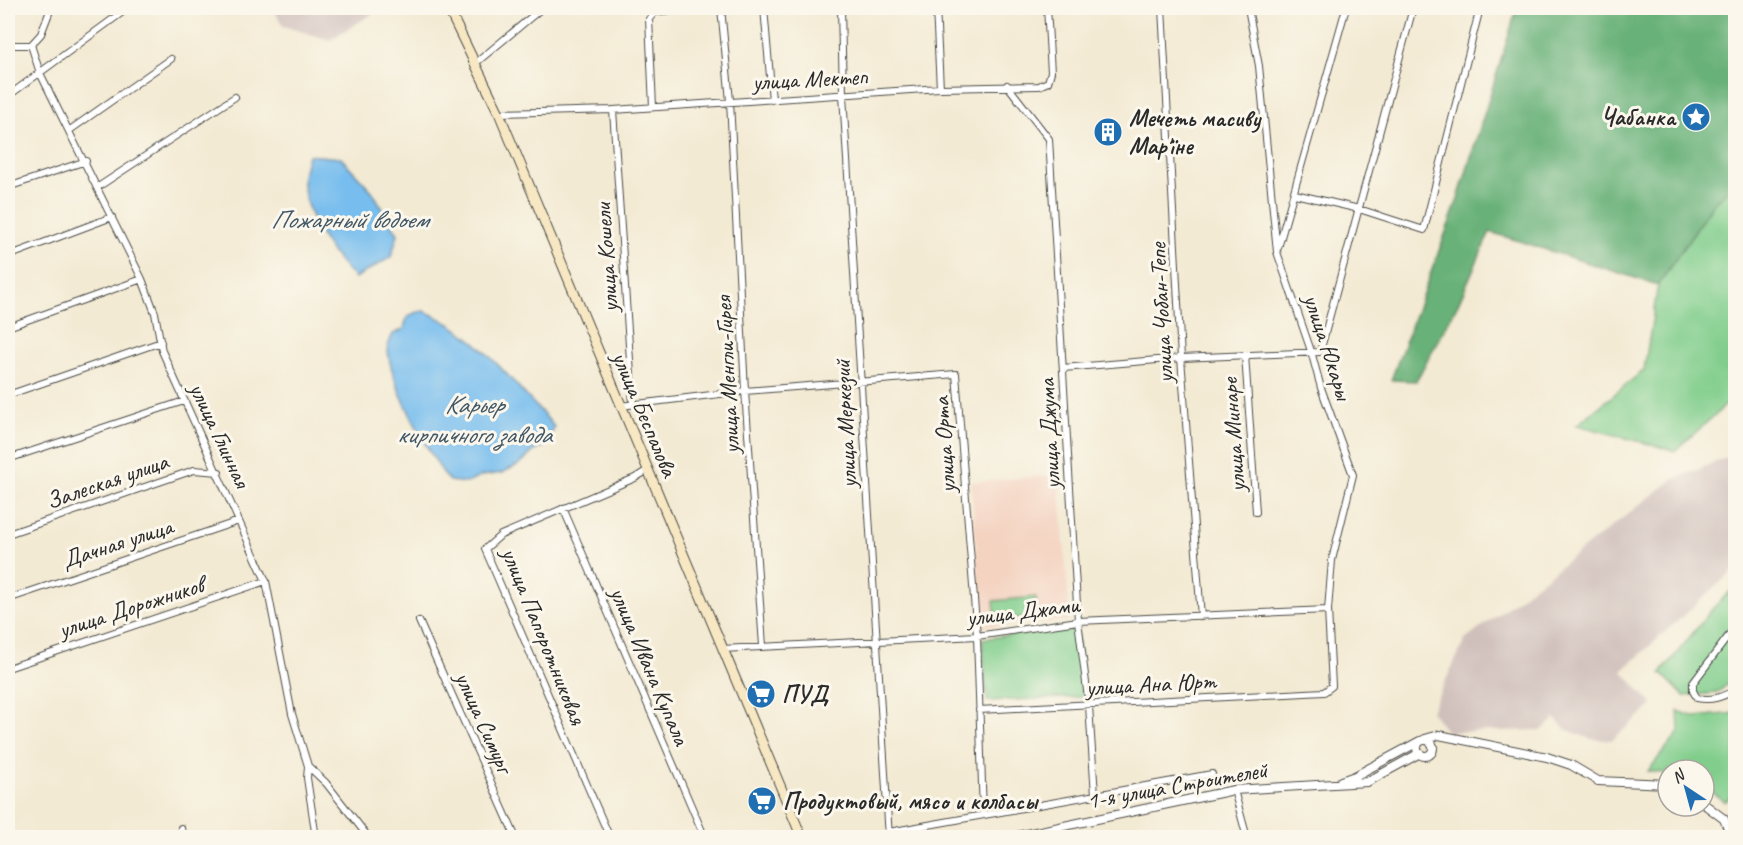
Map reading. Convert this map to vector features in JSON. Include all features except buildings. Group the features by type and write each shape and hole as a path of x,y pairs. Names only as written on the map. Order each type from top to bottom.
{"main road":[{"name":"улица Беспалова","path":"448,8 477,62 499,113 802,837"}],"street":[{"path":"8,45 30,45 41,34 51,8"},
{"path":"8,96 128,8"},
{"path":"477,62 542,8"},
{"path":"653,107 649,18 655,12 688,8"},
{"name":"улица Менгли-Гирея","path":"721,8 730,101 745,392 763,646"},
{"path":"764,8 772,100"},
{"name":"улица Меркезий","path":"841,8 843,95 889,835"},
{"path":"936,8 940,88"},
{"name":"улица Мектеп","path":"499,113 613,110 940,88 1039,86 1048,82 1051,72 1047,8"},
{"name":"улица Чобан-Тепе","path":"1162,8 1181,358 1201,617"},
{"name":"улица Юкары","path":"1248,8 1259,66 1277,252 1311,351 1321,388 1353,475 1332,560 1328,610 1332,686 1324,692"},
{"path":"1277,252 1346,8"},
{"path":"1063,368 1181,358 1320,352 1413,8"},
{"path":"1295,194 1359,209 1424,230 1480,8"},
{"name":"улица Глинная","path":"30,45 40,73 86,161 142,279 155,313 162,351 219,472 266,581 292,714 309,766 326,783 369,837"},
{"path":"70,130 171,59"},
{"name":"улица Джума","path":"1007,85 1049,139 1078,621 1089,706 1095,795"},
{"path":"98,187 235,97"},
{"name":"улица Кошели","path":"613,110 633,404"},
{"path":"8,187 86,161"},
{"path":"8,256 112,217"},
{"path":"8,327 142,279"},
{"path":"8,394 161,342"},
{"name":"улица Минаре","path":"1245,355 1256,512"},
{"name":"улица Орта","path":"620,406 745,392 956,374 977,636 983,814"},
{"path":"8,459 184,401"},
{"name":"Залеская улица","path":"8,534 194,470 219,472"},
{"name":"улица Папоротниковая","path":"610,837 485,549 501,535 635,478 648,470"},
{"name":"улица Ивана Купала","path":"563,508 705,837"},
{"name":"Дачная улица","path":"8,599 239,521"},
{"name":"улица Дорожников","path":"8,668 266,581"},
{"name":"улица Джами","path":"722,649 977,636 1078,621 1328,610"},
{"name":"улица Симург","path":"419,621 516,837"},
{"path":"1736,626 1693,683 1693,691 1697,698 1707,700 1718,699 1736,690"},
{"name":"улица Ана Юрт","path":"979,710 1324,692"},
{"path":"1423,740 1417,748 1419,753 1427,756 1433,750 1438,735"},
{"path":"1322,784 1355,776 1423,740 1438,735 1547,757 1571,765 1598,781 1656,783"},
{"path":"1423,740 1432,743 1433,750"},
{"name":"1-я улица Строителей","path":"1007,837 1046,833 1234,790 1367,782 1419,753"},
{"path":"309,766 307,778 316,837"},
{"path":"889,835 983,814 1212,774"},
{"path":"1234,790 1247,837"},
{"path":"1716,813 1724,819 1728,829 1736,833"},
{"path":"182,828 183,837"}],"shaded area":[{"path":"273,8 382,8 330,40 283,26"},
{"path":"1735,454 1735,569 1622,671 1653,705 1612,740 1591,739 1565,729 1555,718 1542,730 1447,732 1431,711 1465,640 1672,480"},
{"path":"1059,475 1070,620 982,627 971,482"}],"green space":[{"path":"1517,8 1735,8 1735,183 1713,204 1658,285 1490,232 1458,304 1416,381 1391,380 1457,202"},
{"path":"1735,183 1735,397 1675,451 1577,425 1644,370 1658,285 1713,204"},
{"path":"1735,587 1735,678 1717,693 1684,696 1661,673 1713,608"},
{"path":"1036,597 1037,616 996,620 994,601"},
{"path":"1066,627 1077,634 1084,697 987,701 982,639"},
{"path":"1678,711 1695,717 1735,713 1735,793 1725,802 1716,795 1716,758 1658,758 1679,732"},
{"path":"1656,761 1656,772 1648,771"}],"water":[{"name":"Пожарный водоем","path":"308,155 341,158 372,191 398,234 391,257 355,278 328,247 309,211 303,180"},
{"name":"Карьер кирпичного завода","path":"424,311 454,326 478,346 543,413 554,427 547,445 534,451 520,464 502,473 482,476 467,483 449,481 411,416 390,361 388,345 393,334 404,329 410,316"}],"place":[{"name":"Чабанка","path":"1696,117"},
{"name":"Мечеть масиву Мар'їне","path":"1108,132"},
{"name":"ПУД","path":"761,694"},
{"name":"Продуктовый, мясо и колбасы","path":"762,801"}]}
